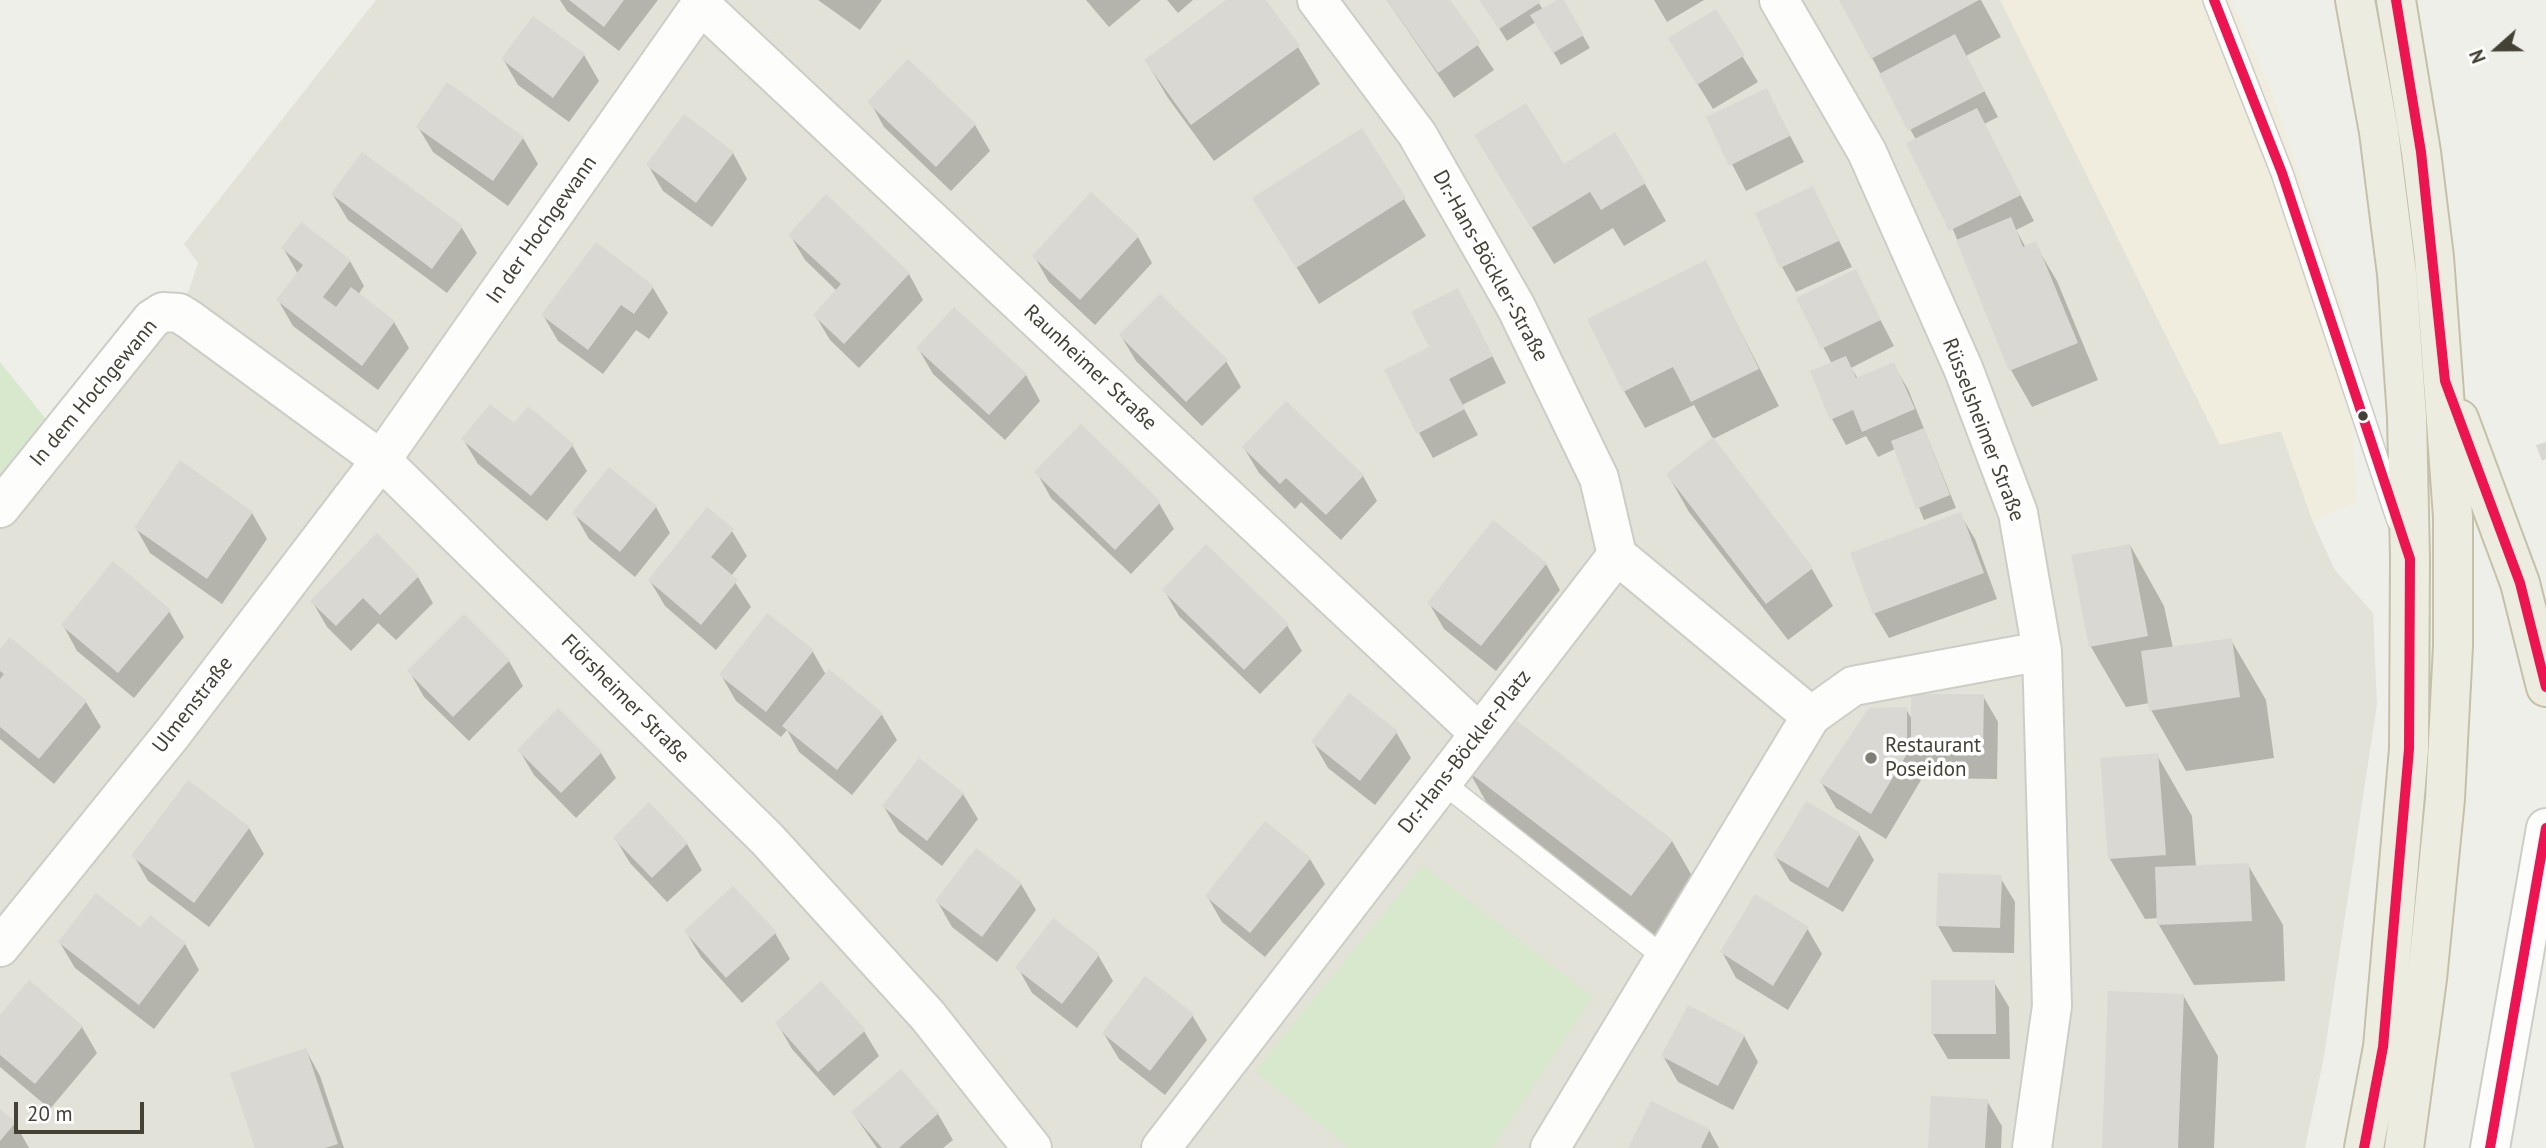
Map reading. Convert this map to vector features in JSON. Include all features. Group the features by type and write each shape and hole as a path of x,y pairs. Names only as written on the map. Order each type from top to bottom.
{"highway":[{"path":"2355,0 2378,132 2397,274 2407,417 2410,559 2409,749 2383,1047 2364,1148"},
{"path":"2396,0 2421,152 2445,381 2453,517 2453,646 2445,799 2411,1107 2404,1148"},
{"path":"2445,381 2520,583 2546,687"},
{"path":"2411,1107 2412,1148"}],"street":[{"name":"Dr.-Hans-Böckler-Straße","path":"1317,0 1417,134 1516,307 1599,478 1617,555"},
{"name":"Rüsselsheimer Straße","path":"1779,0 1867,152 1963,368 2018,513 2042,652 2052,1006 2032,1148"},
{"name":"In der Hochgewann","path":"382,460 702,2"},
{"name":"Raunheimer Straße","path":"702,2 1479,733"},
{"name":"Flörsheimer Straße","path":"163,312 180,313 382,460 767,839 928,1016 1032,1148"},
{"name":"In dem Hochgewann","path":"0,508 125,351 152,319 163,312"},
{"name":"Ulmenstraße","path":"0,947 172,734 382,460"},
{"path":"1617,555 1811,716"},
{"name":"Dr.-Hans-Böckler-Platz","path":"1161,1148 1617,555"},
{"path":"1550,1148 1811,716 1853,686 2042,652"},
{"path":"2490,1148 2546,828"}],"lane":[{"path":"2214,0 2282,173 2410,559"},
{"path":"1442,782 1665,958"}],"shaded area":[{"path":"376,0 2000,0 2281,431 2313,522 2335,570 2373,613 2377,704 2324,1057 2305,1148 0,1148 0,529 189,290 198,263 184,244"},
{"path":"2000,0 2232,0 2276,103 2346,316 2357,501 2313,522 2281,431 2220,445"}],"green space":[{"path":"0,362 46,419 0,478"},
{"path":"1423,865 1593,997 1493,1148 1349,1148 1255,1071"}],"building":[{"path":"569,0 624,0 604,27"},
{"path":"1226,0 1266,0 1300,46 1191,125 1144,60"},
{"path":"1387,0 1450,0 1481,43 1438,73"},
{"path":"1479,0 1539,0 1541,2 1499,29"},
{"path":"1557,0 1564,0 1584,35 1553,53 1530,15"},
{"path":"1839,0 1979,0 1871,59"},
{"path":"1716,9 1745,55 1697,85 1668,38"},
{"path":"533,16 585,54 553,98 501,59"},
{"path":"1955,34 1985,91 1908,131 1879,74"},
{"path":"908,59 976,124 936,167 867,102"},
{"path":"447,82 524,137 493,181 416,127"},
{"path":"1767,88 1790,136 1729,166 1706,117"},
{"path":"1526,103 1564,164 1615,132 1646,183 1601,210 1590,192 1531,228 1474,135"},
{"path":"1977,108 2021,195 1949,231 1906,143"},
{"path":"684,114 734,152 696,203 646,165"},
{"path":"1362,128 1406,198 1296,268 1252,198"},
{"path":"362,152 463,226 432,269 331,194"},
{"path":"1813,186 1839,241 1780,268 1755,213"},
{"path":"1091,192 1139,236 1080,300 1032,256"},
{"path":"826,194 910,273 844,344 813,315 841,284 788,235"},
{"path":"2011,217 2023,247 2036,241 2078,343 2009,371 1956,240"},
{"path":"301,222 351,260 323,297 336,307 351,287 395,321 362,366 276,300 303,265 281,248"},
{"path":"596,242 654,286 634,314 621,305 588,350 541,315"},
{"path":"1706,260 1759,369 1691,402 1673,367 1623,392 1587,319"},
{"path":"1856,269 1881,320 1821,349 1796,298"},
{"path":"1458,288 1493,356 1449,379 1465,409 1417,434 1384,370 1429,347 1411,312"},
{"path":"1160,294 1228,360 1186,402 1119,335"},
{"path":"954,307 1027,374 989,415 916,348"},
{"path":"1846,356 1856,378 1894,362 1915,409 1862,432 1853,410 1830,420 1810,371"},
{"path":"1286,401 1364,475 1326,515 1286,478 1280,484 1242,447"},
{"path":"490,404 514,423 528,406 574,444 531,496 461,439"},
{"path":"1081,424 1161,502 1115,550 1034,472"},
{"path":"1924,428 1950,495 1916,509 1891,441"},
{"path":"1713,437 1813,568 1766,604 1666,474"},
{"path":"2546,442 2546,459 2542,461 2536,445"},
{"path":"180,460 253,512 207,579 134,528"},
{"path":"609,467 657,506 620,552 572,513"},
{"path":"707,507 734,529 711,557 738,580 701,625 648,580"},
{"path":"1961,512 1984,573 1873,614 1850,553"},
{"path":"1493,520 1547,563 1481,646 1427,603"},
{"path":"377,533 419,576 380,615 363,598 336,626 310,601"},
{"path":"1206,544 1289,624 1244,670 1162,590"},
{"path":"2130,544 2148,636 2089,647 2071,555"},
{"path":"113,561 171,610 118,673 61,625"},
{"path":"767,613 814,650 766,712 719,675"},
{"path":"464,614 510,660 453,717 407,671"},
{"path":"10,637 87,701 39,759 0,727 0,679 4,674 0,671 0,649"},
{"path":"2232,638 2240,697 2149,711 2141,651"},
{"path":"829,669 883,713 837,770 782,726"},
{"path":"1349,693 1398,731 1360,781 1311,742"},
{"path":"1911,694 1984,694 1983,754 1911,753"},
{"path":"1907,707 1907,754 1871,814 1819,782 1869,708"},
{"path":"558,708 602,752 561,793 517,750"},
{"path":"1508,714 1673,840 1631,896 1466,770"},
{"path":"2158,753 2166,855 2108,859 2100,758"},
{"path":"919,758 964,793 927,841 882,806"},
{"path":"188,780 250,827 194,903 131,856"},
{"path":"1806,801 1860,833 1828,888 1773,856"},
{"path":"649,802 688,843 652,878 613,838"},
{"path":"1265,821 1311,858 1250,933 1205,896"},
{"path":"976,848 1022,883 982,937 935,901"},
{"path":"2249,863 2252,921 2157,925 2155,867"},
{"path":"1938,873 2002,875 2000,928 1936,926"},
{"path":"733,886 777,932 726,978 684,931"},
{"path":"96,893 140,927 150,915 186,943 139,1005 58,942"},
{"path":"1755,894 1809,927 1773,986 1720,952"},
{"path":"1053,918 1100,954 1062,1004 1015,968"},
{"path":"1145,976 1194,1014 1150,1071 1102,1033"},
{"path":"29,980 83,1026 35,1084 0,1055 0,1015"},
{"path":"1931,980 1995,980 1996,1034 1931,1034"},
{"path":"821,981 866,1030 818,1072 775,1023"},
{"path":"2108,991 2184,994 2178,1148 2102,1148"},
{"path":"1688,1005 1745,1035 1718,1086 1661,1056"},
{"path":"306,1048 338,1144 325,1148 255,1148 230,1073"},
{"path":"901,1069 939,1113 899,1148 882,1148 851,1112"},
{"path":"1931,1096 1988,1099 1985,1148 1928,1148"},
{"path":"1651,1101 1710,1129 1701,1148 1628,1148"},
{"path":"0,1109 16,1122 0,1141"}],"transit line":[{"path":"2214,0 2282,173 2410,559 2409,749 2383,1047 2364,1148"},
{"path":"2396,0 2421,152 2445,381 2520,583 2546,687"},
{"path":"2490,1148 2546,828"}],"place":[{"name":"Restaurant Poseidon","path":"1871,758"}]}
